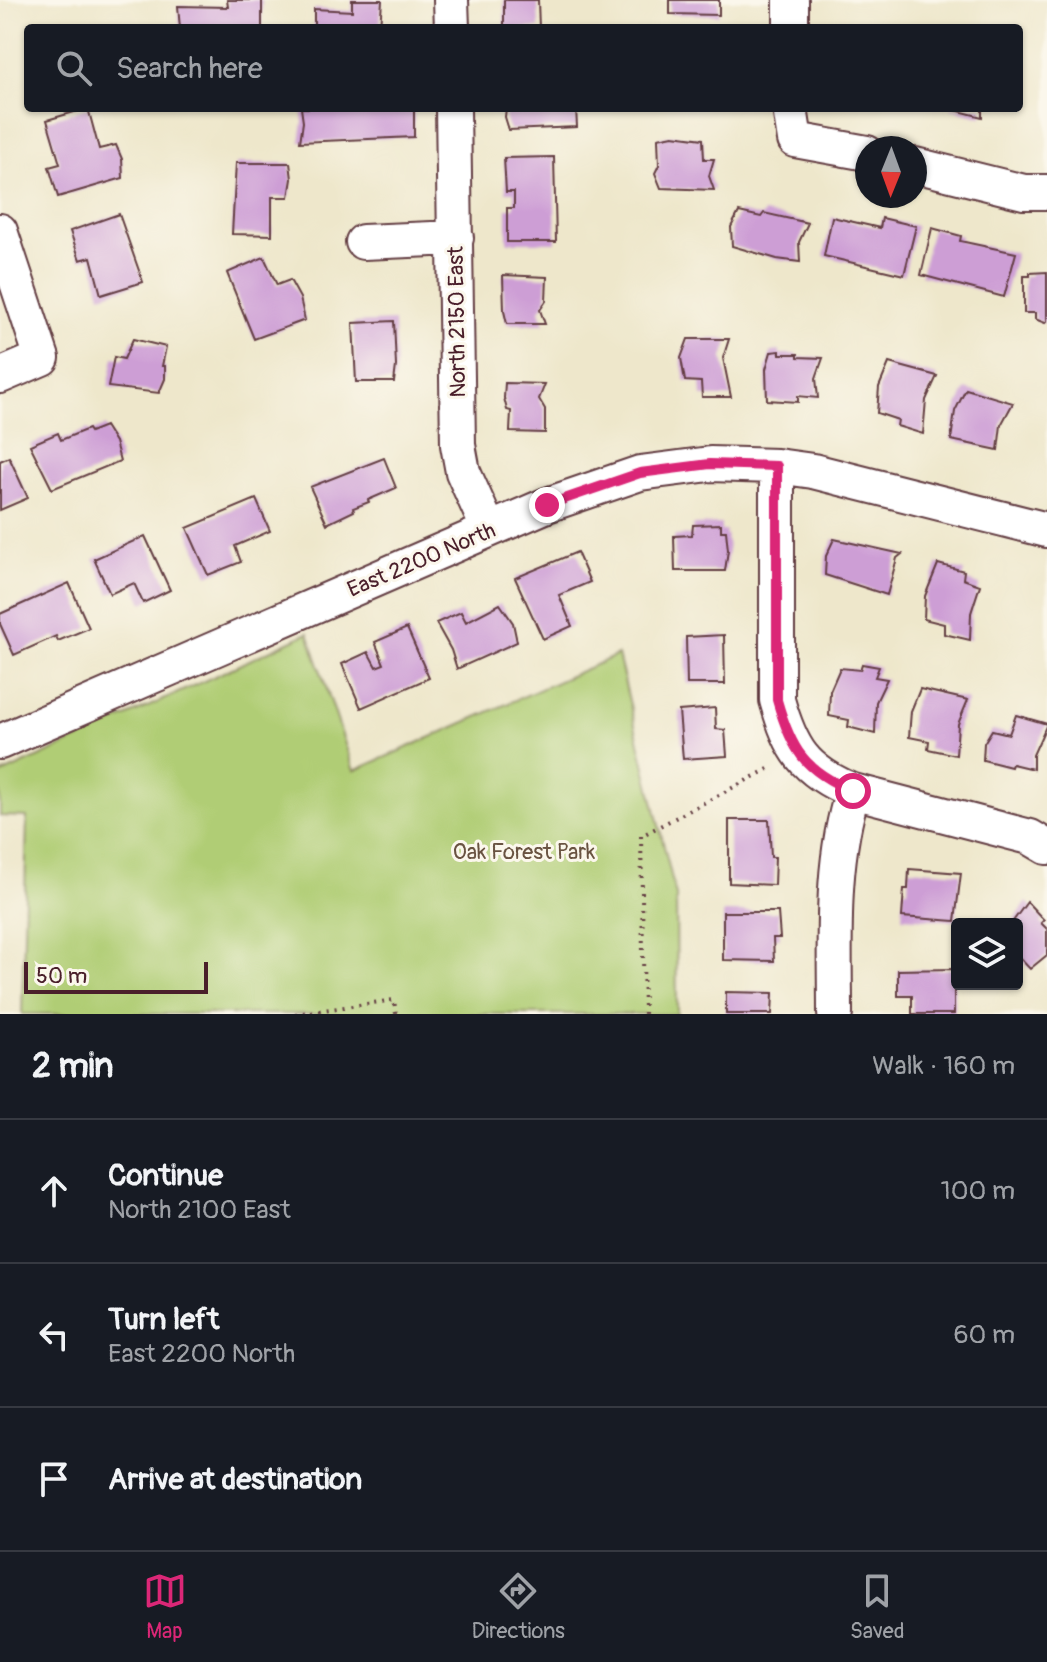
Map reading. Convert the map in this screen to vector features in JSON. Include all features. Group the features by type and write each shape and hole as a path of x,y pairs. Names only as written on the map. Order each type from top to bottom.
{"street":[{"path":"451,0 452,24"},
{"path":"791,0 791,24"},
{"name":"North 2150 East","path":"453,112 458,445 463,472 489,530"},
{"path":"793,124 855,148"},
{"path":"927,168 1024,192 1047,192"},
{"path":"0,231 42,358 0,376"},
{"path":"363,242 456,238"},
{"name":"East 2200 North","path":"0,742 547,505 640,473 710,464 777,466 859,481 1047,530"},
{"path":"777,466 777,700 787,735 810,767 828,781 867,795 1030,837 1047,847"},
{"path":"835,1014 838,849 867,795"}],"path":[{"path":"644,1014 641,836 772,767"},
{"path":"295,1014 394,1000 396,1014"}],"green space":[{"name":"Oak Forest Park","path":"308,633 354,771 618,655 676,896 677,1014 22,1014 27,817 0,816 0,775"}],"building":[{"path":"227,0 262,0 262,24 180,24 178,6 228,7"},
{"path":"352,0 382,0 380,24 314,24 314,9 352,11"},
{"path":"504,0 538,0 539,24 504,24"},
{"path":"670,0 719,0 719,15 670,14"},
{"path":"74,112 89,112 99,149 116,145 122,159 123,178 58,197 49,167 60,164 47,120"},
{"path":"302,112 414,112 414,137 300,142"},
{"path":"506,112 576,112 577,127 509,130"},
{"path":"963,112 982,112 982,117"},
{"path":"673,135 703,139 704,159 714,159 709,176 714,190 661,188 655,173 659,165 658,138"},
{"path":"554,157 556,242 507,242 507,208 514,208 514,192 506,192 504,158"},
{"path":"236,163 290,163 292,179 289,197 272,197 272,235 232,234"},
{"path":"739,212 761,217 764,213 808,223 799,242 800,262 732,246 731,227"},
{"path":"119,214 143,282 101,295 91,257 80,260 70,231"},
{"path":"832,217 880,228 882,218 916,226 904,275 824,256"},
{"path":"932,228 961,236 960,241 1016,253 1004,297 921,275"},
{"path":"264,257 277,285 290,280 300,298 305,320 254,339 227,273"},
{"path":"1047,272 1045,323 1035,319 1035,313 1024,313 1024,276"},
{"path":"503,275 547,277 546,301 540,310 545,324 507,324"},
{"path":"394,321 394,382 356,382 353,323"},
{"path":"133,339 166,347 162,366 165,366 165,379 159,393 108,387 114,357 124,359"},
{"path":"688,339 729,339 723,358 731,397 702,397 701,382 685,381 681,358"},
{"path":"780,351 780,354 798,354 798,357 823,358 816,378 818,398 798,396 798,402 767,400 766,369 771,352"},
{"path":"889,363 937,376 926,400 923,434 897,426 898,420 877,413 879,387"},
{"path":"505,383 545,384 539,399 545,409 545,433 510,432 511,411 507,410 504,398"},
{"path":"966,389 1013,403 1001,425 998,450 951,440 955,411"},
{"path":"105,426 115,442 120,461 52,489 30,445 58,433 61,440"},
{"path":"9,457 28,498 0,510 0,461"},
{"path":"384,458 396,488 327,524 310,487"},
{"path":"256,499 270,531 235,546 241,562 208,575 187,528"},
{"path":"721,524 721,531 726,531 728,550 725,571 675,571 674,536 692,535 693,525"},
{"path":"145,536 170,590 143,603 134,583 110,594 94,559"},
{"path":"834,539 902,554 897,558 887,595 825,575 826,556"},
{"path":"577,552 590,582 559,595 572,626 543,639 515,578"},
{"path":"938,564 964,571 963,579 980,585 971,613 970,640 944,634 944,624 924,619 925,596"},
{"path":"69,583 89,628 58,641 56,636 14,655 0,624 0,614"},
{"path":"500,604 513,623 517,642 457,669 451,650 436,623 461,612 466,622"},
{"path":"407,628 429,678 361,708 342,664 368,652 376,667 384,664 375,642"},
{"path":"724,635 725,684 687,684 686,637"},
{"path":"862,664 879,667 875,677 887,679 876,702 875,734 848,727 849,720 829,716 830,691 840,668 860,670"},
{"path":"920,689 968,700 958,724 956,755 928,749 929,741 909,737 911,711"},
{"path":"715,708 716,729 725,730 727,756 683,759 679,711"},
{"path":"1016,715 1047,724 1033,755 1033,769 983,760 984,743 992,730 1009,734"},
{"path":"729,820 769,820 771,857 775,857 774,885 729,883"},
{"path":"909,869 961,873 955,918 951,921 902,917 904,889 908,889"},
{"path":"1027,902 1044,920 1041,923 1047,929 1047,955 1030,969 1023,961 1023,918 1015,918"},
{"path":"723,912 778,912 780,938 773,938 774,961 723,960"},
{"path":"951,969 954,1014 912,1014 912,996 898,996 898,970"},
{"path":"726,992 773,993 772,1014 726,1014"}],"route":[{"path":"547,505 640,473 710,464 777,466 777,700 787,735 810,767 828,781 853,791"}]}
